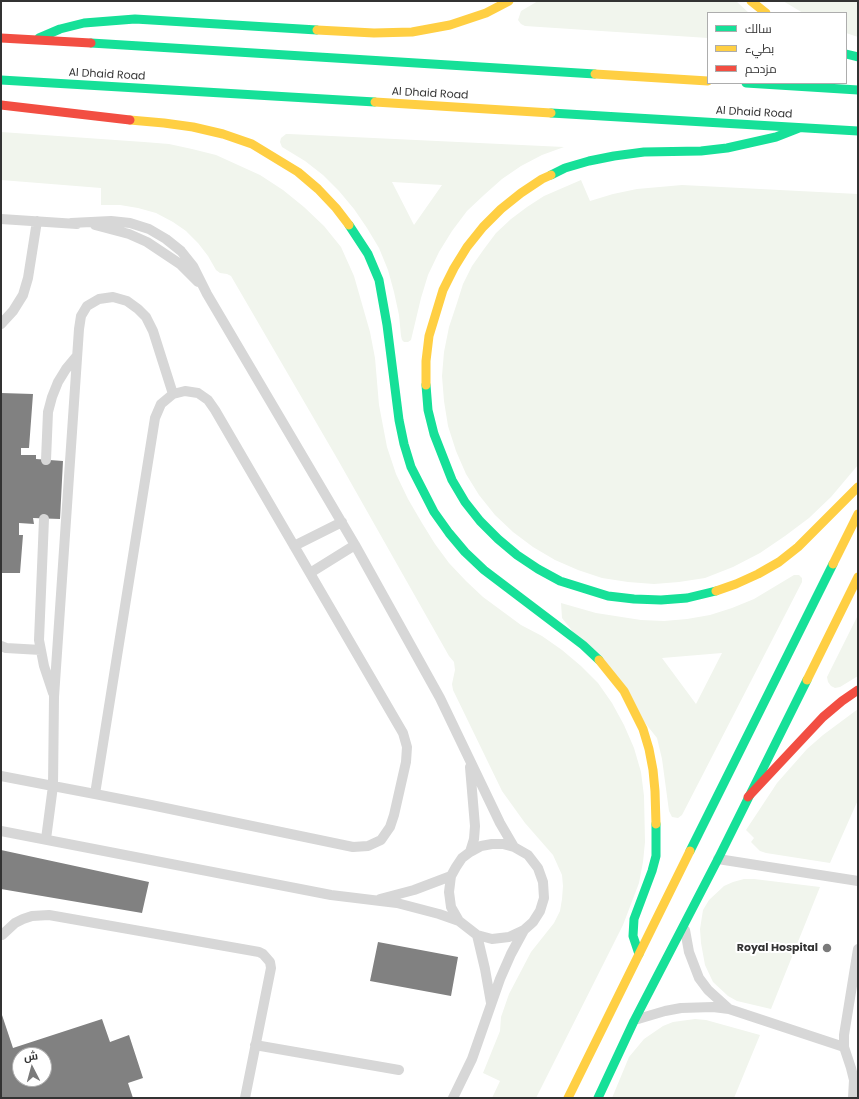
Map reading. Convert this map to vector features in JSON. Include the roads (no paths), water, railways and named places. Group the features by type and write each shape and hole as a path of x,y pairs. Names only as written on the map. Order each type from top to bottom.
{"main road":[{"path":"32,41 60,29 84,23 135,19 374,33 412,32 450,25 486,13 509,1"},
{"path":"751,1 765,12"},
{"path":"1,38 707,81"},
{"path":"847,54 858,57"},
{"name":"Al Dhaid Road","path":"1,80 858,131"},
{"path":"762,84 858,90"},
{"path":"1,105 178,125 223,134 252,144 276,157 298,172 318,189 336,208 353,230 368,254 379,280 387,325 399,420 404,444 416,479 434,512 448,533 484,570 583,645 598,659 624,691 643,729 649,749 654,777 656,856 634,919 633,936 639,954"},
{"path":"800,128 776,137 727,148 644,152 589,161 565,168 542,179 521,193 501,209 483,227 467,247 443,290 435,313 426,361 428,410 434,434 452,480 465,502 493,535 517,555 538,569 560,580 608,596 661,600 687,598 713,592 736,584 779,562 798,547 858,487"},
{"path":"568,1098 858,514"},
{"path":"598,1098 634,1021 718,859 858,576"},
{"path":"748,797 824,717 842,701 858,690"}],"lane":[{"path":"1,219 71,223 110,228 147,242 180,264 195,278 207,294 355,545 440,698 500,823 514,847"},
{"path":"1,324 13,311 23,295 28,278 37,221"},
{"path":"46,839 53,786 54,697 78,329 81,316 87,306 100,299 113,297 127,301 146,317 153,331 173,394"},
{"path":"46,460 48,412 52,397 58,382 76,357"},
{"path":"1,776 353,847 368,846 381,840 390,826 394,815 406,762 407,748 403,733 208,400 198,393 185,391 173,394 161,404 155,418 95,794"},
{"path":"44,519 39,630 44,666 54,697"},
{"path":"294,546 342,522"},
{"path":"310,573 355,545"},
{"path":"1,646 6,648 41,650"},
{"path":"469,759 475,826 470,852"},
{"path":"1,831 331,895 376,900 418,908 459,921 477,935 492,939 509,937 524,930 533,922 540,911 544,898 543,882 538,868 528,856 514,847 503,844 480,846 470,852 462,858 451,876 449,892 451,907 459,921"},
{"path":"718,859 858,881"},
{"path":"376,900 414,890 451,876"},
{"path":"2,935 15,923 23,919 49,915 259,952 267,957 271,968 245,1098"},
{"path":"685,924 689,952 700,978 708,990 729,1010"},
{"path":"453,1098 472,1059 500,979 524,930"},
{"path":"477,935 491,1005"},
{"path":"853,1098 854,1080 844,1047 844,1036 858,949"},
{"path":"634,1021 665,1011 681,1008 707,1007 729,1010 844,1047"},
{"path":"255,1046 399,1070"}],"place":[{"name":"Royal Hospital","path":"827,948"}]}
